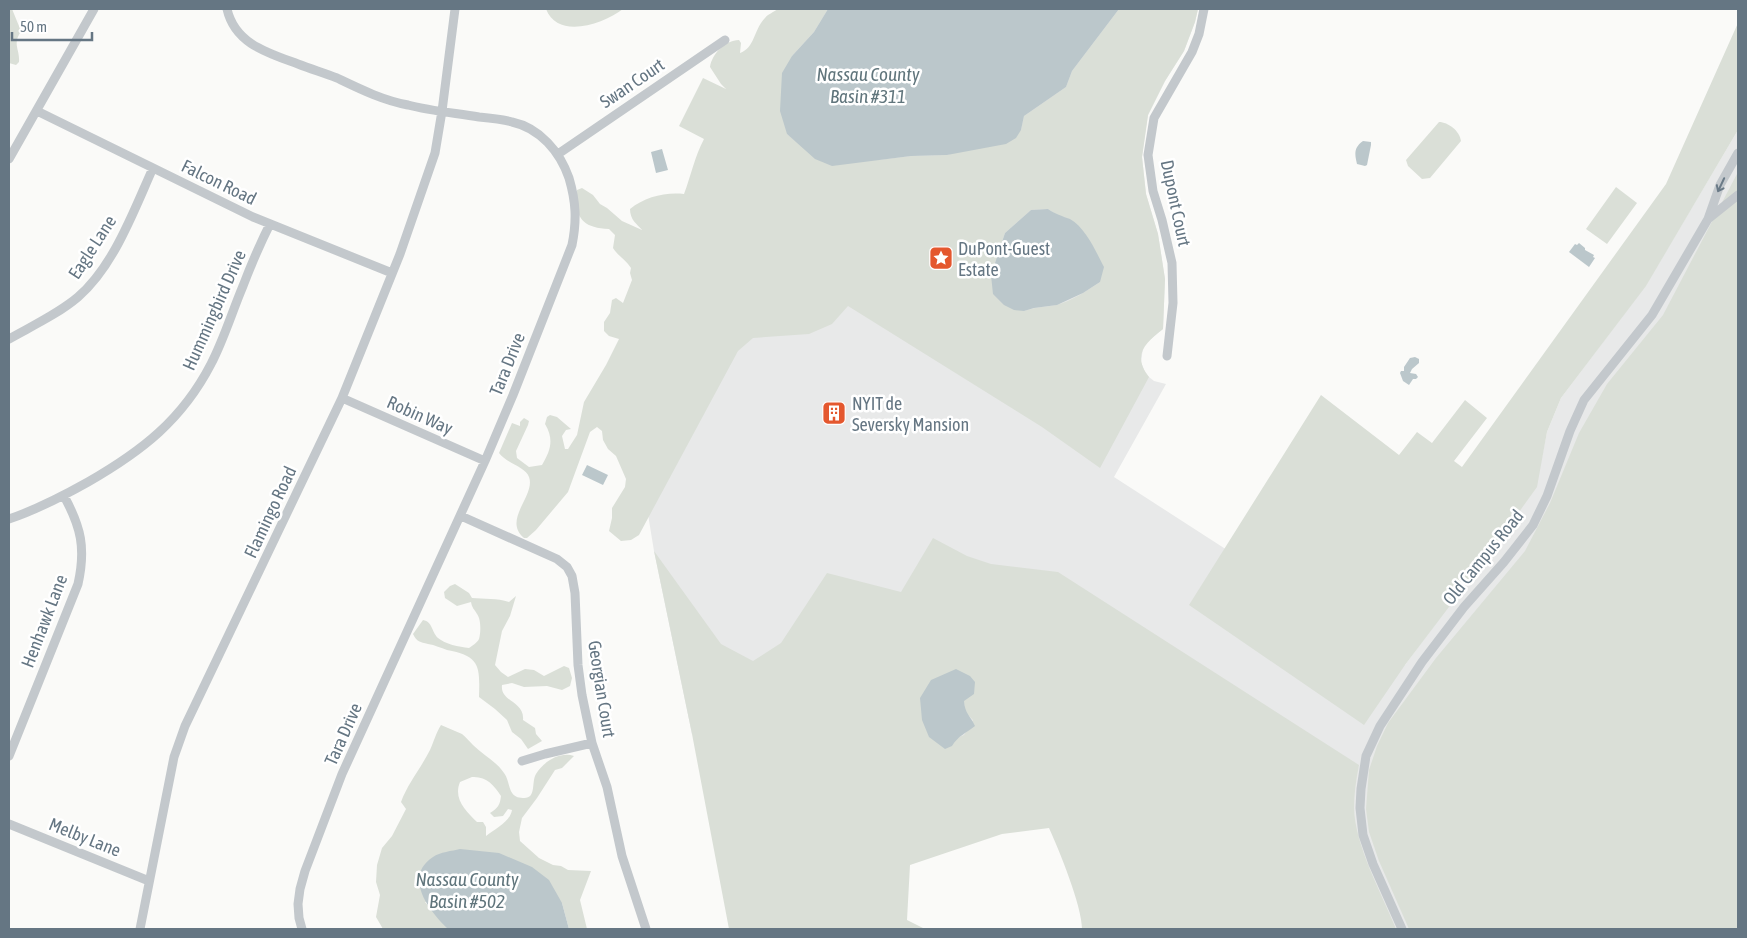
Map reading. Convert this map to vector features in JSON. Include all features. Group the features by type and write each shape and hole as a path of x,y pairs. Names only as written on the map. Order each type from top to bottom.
{"street":[{"path":"9,160 94,9"},
{"name":"Tara Drive","path":"227,9 229,17 239,34 248,43 381,98 407,105 514,122 538,133 558,154 564,165 573,192 576,226 572,245 485,461 342,774 305,871 298,904 302,929"},
{"name":"Flamingo Road","path":"140,929 174,757 185,726 256,582 342,398 392,273 435,153 455,9"},
{"name":"Dupont Court","path":"1167,356 1173,303 1172,263 1153,191 1148,156 1154,118 1192,52 1199,34 1204,9"},
{"name":"Swan Court","path":"558,154 725,40"},
{"name":"Falcon Road","path":"37,112 270,224 392,273"},
{"name":"Old Campus Road","path":"1402,929 1373,864 1363,835 1360,808 1366,756 1380,726 1422,662 1464,607 1504,562 1533,525 1547,496 1570,430 1584,400 1652,315 1708,219 1720,185 1738,153"},
{"name":"Eagle Lane","path":"9,339 58,311 78,297 96,278 117,244 153,168"},
{"name":"Old Campus Road","path":"1708,219 1738,195"},
{"name":"Hummingbird Drive","path":"9,519 64,496 118,465 145,446 176,416 195,392 211,364 270,224"},
{"name":"Robin Way","path":"342,398 485,461"},
{"name":"Henhawk Lane","path":"9,756 78,584 82,568 83,552 78,526 64,496"},
{"name":"Georgian Court","path":"461,516 558,559 567,566 572,576 575,592 579,672 592,743 607,787 622,856 646,929"},
{"path":"522,761 592,743"},
{"name":"Melby Lane","path":"9,824 148,881"}],"shaded area":[{"path":"9,9 12,9 21,31 17,40 19,62 16,65 9,63"},
{"path":"546,9 623,9 593,24 570,27 552,19"},
{"path":"778,9 828,9 814,32 792,56 787,134 799,144 878,160 911,156 947,155 1021,130 1024,116 1066,87 1072,71 1119,9 1198,9 1184,51 1165,81 1148,115 1142,157 1146,194 1158,234 1165,279 1163,329 1146,345 1141,356 1141,362 1149,377 1100,468 1042,427 848,306 832,324 809,334 753,338 738,351 639,535 631,540 621,541 609,531 612,508 625,487 626,479 616,456 608,449 603,440 602,431 597,427 590,432 568,492 536,530 527,538 524,538 518,531 516,523 528,492 529,477 524,470 506,460 499,453 512,423 520,426 520,422 524,418 529,421 516,451 517,458 529,467 542,465 548,454 550,444 550,435 545,424 547,417 550,415 557,417 571,429 566,430 562,436 565,449 568,449 577,435 584,402 619,339 609,336 604,331 604,322 610,313 612,300 616,298 623,303 632,280 631,268 613,248 615,235 609,229 592,226 582,219 577,207 577,190 582,188 593,195 600,204 622,221 642,230 632,219 630,209 642,201 656,196 684,194 704,139 679,126 703,78 726,89 710,67 713,57 724,45 739,40 741,43 740,53 745,51 752,43 761,22","holes":["1048,209 1057,215 1071,220 1100,282 1068,301 1024,311 991,275 1005,233 1031,210"]},
{"path":"779,9 1198,9 1184,51 1165,81 1148,115 1142,157 1146,194 1158,234 1165,279 1163,329 1147,342 1143,348 1141,362 1149,377 1154,381 1166,384 1114,477 1405,665 1536,487 1547,432 1561,398 1646,285 1738,130 1738,929 1233,929 1320,788 692,734 654,551 619,338"},
{"path":"1738,23 1738,130 1646,286 1561,398 1547,432 1537,487 1405,665 1364,725 1189,605 1321,395 1399,455 1417,432 1432,443 1465,400 1487,418 1454,461 1462,467 1666,184"},
{"path":"1439,122 1453,128 1461,141 1430,178 1422,179 1408,166 1406,160"},
{"path":"1738,172 1738,929 1409,929 1379,861 1369,832 1366,809 1369,770 1377,746 1388,723 1436,658 1525,551 1550,503 1579,433 1607,384 1663,315"},
{"path":"1616,187 1637,203 1607,244 1586,229"},
{"path":"933,538 967,556 991,564 1058,572 1359,765 1354,808 1359,838 1370,870 1396,929 1082,929 1074,893 1049,828 1002,834 910,865 907,920 925,929 729,929 692,734 654,551 721,644 753,661 781,643 827,573 901,592","holes":["956,669 965,712 973,720 964,735 957,738"]},
{"path":"455,584 469,593 472,598 509,602 516,596 510,616 502,631 495,665 501,672 508,677 525,669 534,670 544,676 564,666 569,668 572,678 570,686 562,690 547,686 524,687 512,683 502,685 502,691 508,699 517,705 523,714 523,720 535,728 536,734 542,741 528,749 521,739 512,732 507,720 479,697 478,670 472,659 458,652 421,642 413,634 423,620 429,623 438,638 448,644 469,648 477,642 480,636 480,622 471,602 457,606 445,598 444,592"},
{"path":"441,725 462,734 501,769 510,789 518,797 527,798 530,796 536,774 547,762 558,756 574,756 562,768 555,770 522,818 519,832 520,841 539,858 568,870 591,871 580,900 587,929 569,929 562,903 425,902 448,929 383,929 376,917 380,895 376,882 377,865 382,848 392,836 406,809 401,802 404,795 430,750","holes":["477,777 489,782 501,796 498,806 490,813 494,817 503,816 508,809 512,810 505,822 486,836 486,827 483,822 477,822 469,814 459,799 458,794 460,782"]}],"water":[{"name":"Nassau County Basin #311","path":"828,9 1119,9 1072,71 1066,87 1024,116 1021,130 1016,138 1006,144 947,155 911,156 832,166 815,159 787,134 780,111 782,73 792,56 814,32"},
{"path":"1363,141 1371,142 1367,165 1365,166 1357,164 1355,155 1356,149"},
{"path":"662,149 668,170 656,173 651,152"},
{"path":"1048,209 1070,219 1086,234 1104,267 1100,282 1083,293 1057,305 1024,311 1014,310 1004,305 993,294 991,275 1005,233 1031,210"},
{"path":"1579,243 1585,250 1594,255 1593,257 1595,258 1589,267 1569,252 1575,244"},
{"path":"1415,357 1419,359 1419,363 1410,373 1416,374 1418,377 1413,379 1409,385 1403,381 1400,373 1404,371 1404,367 1410,358"},
{"path":"587,465 608,475 603,485 582,475"},
{"path":"956,669 970,676 975,682 974,694 964,701 967,712 975,726 960,737 952,746 945,749 929,737 922,720 920,698 931,680"},
{"name":"Nassau County Basin #502","path":"460,849 499,853 532,867 549,880 562,903 569,929 448,929 427,904 419,884 420,874 424,865 436,855"}],"place":[{"name":"DuPont-Guest Estate","path":"941,258"},
{"name":"NYIT de Seversky Mansion","path":"834,413"}]}
